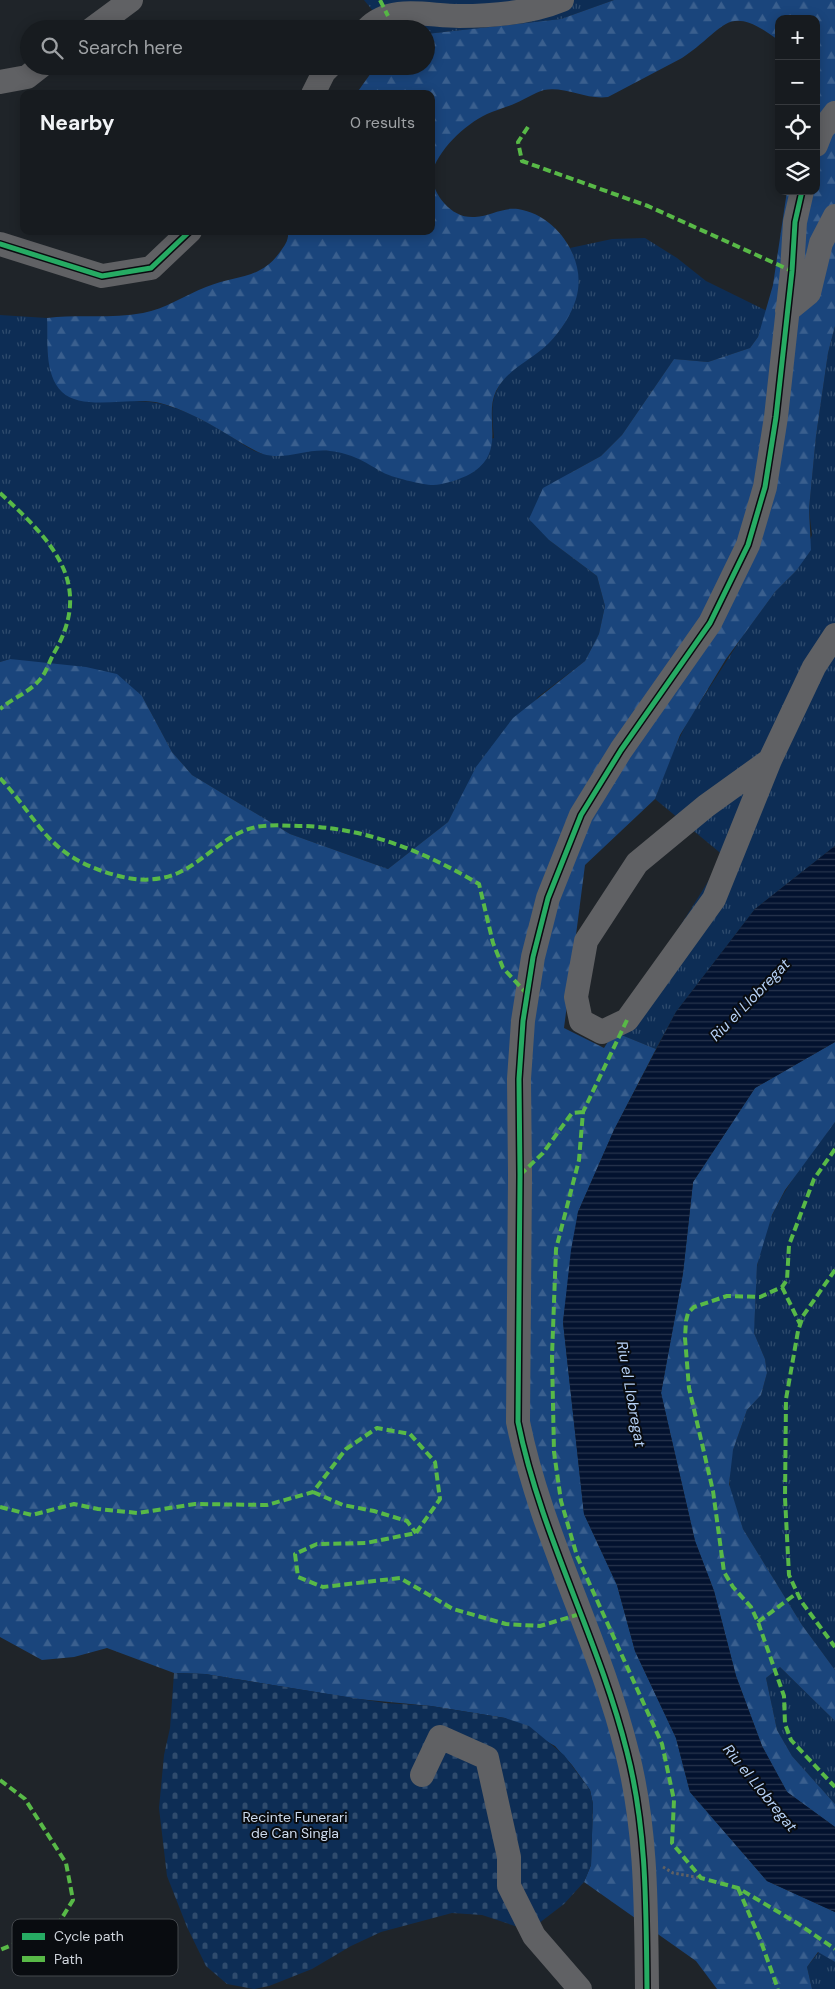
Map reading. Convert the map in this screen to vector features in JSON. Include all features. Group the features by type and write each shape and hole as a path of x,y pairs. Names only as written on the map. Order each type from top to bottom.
{"street":[{"path":"104,20 131,0"},
{"path":"378,20 402,13 460,16 496,14 526,10 562,0"},
{"path":"0,82 30,75"},
{"path":"315,90 325,75"},
{"path":"820,135 835,113"},
{"path":"647,1989 643,1835 634,1777 611,1698 541,1511 526,1462 518,1422 519,1079 523,1021 533,957 548,898 581,816 622,750 710,623 748,545 765,486 776,417 795,222 801,195"},
{"path":"787,311 809,293 821,242 835,216"},
{"path":"0,244 102,276 151,268 186,235"},
{"path":"770,760 706,806 637,864 586,941 576,997 581,1021 602,1032 626,1020 714,899 770,760 814,667 835,635"},
{"path":"422,1776 440,1737 488,1758 509,1857 509,1886 534,1936 580,1989"}],"green space":[{"path":"364,0 614,0 561,19 435,33 435,20 381,20"},
{"path":"614,0 835,0 835,326 828,353 816,436 809,509 811,550 796,571 775,592 726,659 680,735 655,799 585,865 564,1028 604,1048 614,1032 656,1049 614,1130 578,1212 563,1322 584,1514 617,1585 635,1651 676,1738 690,1792 767,1881 835,1912 835,1962 818,1952 807,1967 812,1989 717,1989 696,1961 584,1882 591,1865 593,1804 590,1790 555,1746 505,1718 431,1706 358,1699 205,1674 174,1673 107,1648 74,1657 42,1660 0,1637 0,662 10,659 86,667 117,674 142,696 172,752 192,775 290,834 388,869 448,822 476,767 513,718 585,661 599,634 605,606 597,576 549,540 529,519 543,488 601,456 622,435 674,359 708,362 750,348 758,337 773,285 786,195 820,195 820,15 775,15 775,38 748,22 737,21 727,23 682,58 608,97 592,97 552,89 540,91 478,119 453,139 435,164 435,90 359,90 370,75 435,75 435,33 561,19"},
{"path":"435,188 446,205 467,217 486,215 507,209 518,209 532,213 545,220 557,230 573,255 577,269 579,284 576,299 568,317 553,338 507,376 496,391 493,401 491,445 488,456 481,465 470,474 457,480 437,485 428,485 392,476 358,458 338,452 313,451 271,456 248,447 202,420 160,403 149,401 82,401 71,398 56,385 48,357 47,318 131,315 151,311 206,287 247,276 264,268 284,247 288,235 435,235"},
{"path":"645,238 677,258 706,281 767,311 758,337 750,348 708,362 674,359 622,435 601,456 570,473 549,540 597,576 605,606 599,634 585,661 538,697 462,796 448,822 388,869 290,834 192,775 172,752 142,696 10,659 0,662 0,315 47,318 48,357 77,399 89,401 136,401 160,404 179,409 200,419 259,453 277,455 310,450 335,451 361,459 384,473 494,438 492,409 496,392 505,377 516,366 552,339 562,327 570,311 576,268 570,248 612,239"},
{"path":"835,326 835,846 755,909 676,1012 656,1049 614,1032 724,856 655,799 673,751 688,721 742,637 775,592 796,571 812,535 809,509 816,436 828,353"},
{"path":"835,1042 835,1122 785,1190 772,1215 757,1265 754,1333 765,1359 767,1373 761,1395 747,1410 733,1450 729,1484 743,1529 802,1625 835,1670 835,1721 780,1667 766,1678 777,1730 792,1756 835,1804 835,1827 787,1792 762,1746 736,1676 714,1591 695,1541 661,1393 683,1273 693,1182 755,1088"},
{"path":"835,1122 835,1670 802,1625 743,1529 730,1490 729,1464 747,1410 761,1395 767,1373 765,1359 754,1333 756,1274 761,1246 776,1208 786,1190"},
{"path":"780,1667 835,1721 835,1804 792,1756 777,1730 766,1678"},
{"name":"Recinte Funerari de Can Singla","path":"174,1673 205,1674 385,1703 431,1706 505,1718 529,1726 564,1755 590,1790 593,1804 591,1865 584,1882 564,1904 534,1927 521,1928 482,1915 452,1913 381,1932 351,1946 312,1969 269,1986 254,1989 227,1984 206,1966 187,1927 167,1876 159,1808 164,1755 170,1728"},
{"path":"819,1952 835,1962 835,1989 812,1989 807,1967"}],"water":[{"name":"Riu el Llobregat","path":"835,846 835,1042 755,1088 693,1182 683,1273 661,1393 695,1541 714,1591 736,1676 762,1746 787,1792 835,1827 835,1912 767,1881 690,1792 676,1738 635,1651 617,1585 584,1514 563,1322 571,1250 578,1212 614,1130 676,1012 755,909"}],"marked path":[{"path":"380,0 388,16"},
{"path":"528,127 518,142 522,161 648,206 792,271"},
{"path":"0,493 36,528 50,546 61,564 68,584 70,605 66,628 42,677 28,691 0,709"},
{"path":"0,778 48,837 60,848 92,867 131,878 146,880 178,873 235,835 245,830 262,826 329,828 374,837 417,852 479,884 493,943 503,968 527,994"},
{"path":"627,1020 583,1112 579,1160 556,1249 552,1356 554,1452 561,1501 577,1556 662,1744 674,1800 672,1843 701,1878 738,1888 797,1923 835,1949"},
{"path":"520,1175 543,1153 572,1113 583,1112"},
{"path":"835,1149 814,1179 789,1245 787,1280 782,1287 760,1297 727,1296 694,1307 688,1313 685,1338 689,1388 713,1491 724,1572 733,1587 751,1607 758,1622 784,1696 785,1724 791,1740 835,1787"},
{"path":"835,1270 803,1316 798,1331 786,1399 785,1498 789,1575 801,1601 835,1647"},
{"path":"782,1287 800,1324"},
{"path":"0,1507 32,1515 74,1504 98,1509 138,1513 195,1504 267,1505 313,1492 346,1449 377,1428 410,1434 435,1462 440,1499 416,1533 366,1543 317,1544 295,1554 298,1577 323,1587 400,1578 453,1609 506,1624 540,1626 580,1614"},
{"path":"313,1492 343,1505 374,1511 407,1521 416,1533"},
{"path":"758,1622 797,1593"},
{"path":"0,1780 25,1799 66,1863 73,1900 61,1919"},
{"path":"738,1888 760,1939 778,1989"},
{"path":"0,1950 12,1945"}],"cycle path":[{"path":"647,1989 646,1899 642,1840 634,1781 615,1710 541,1506 518,1422 519,1079 523,1021 533,957 548,898 581,815 621,750 710,623 748,545 765,487 776,417 792,271 795,222 801,195"},
{"path":"0,244 102,276 151,268 186,235"}]}
